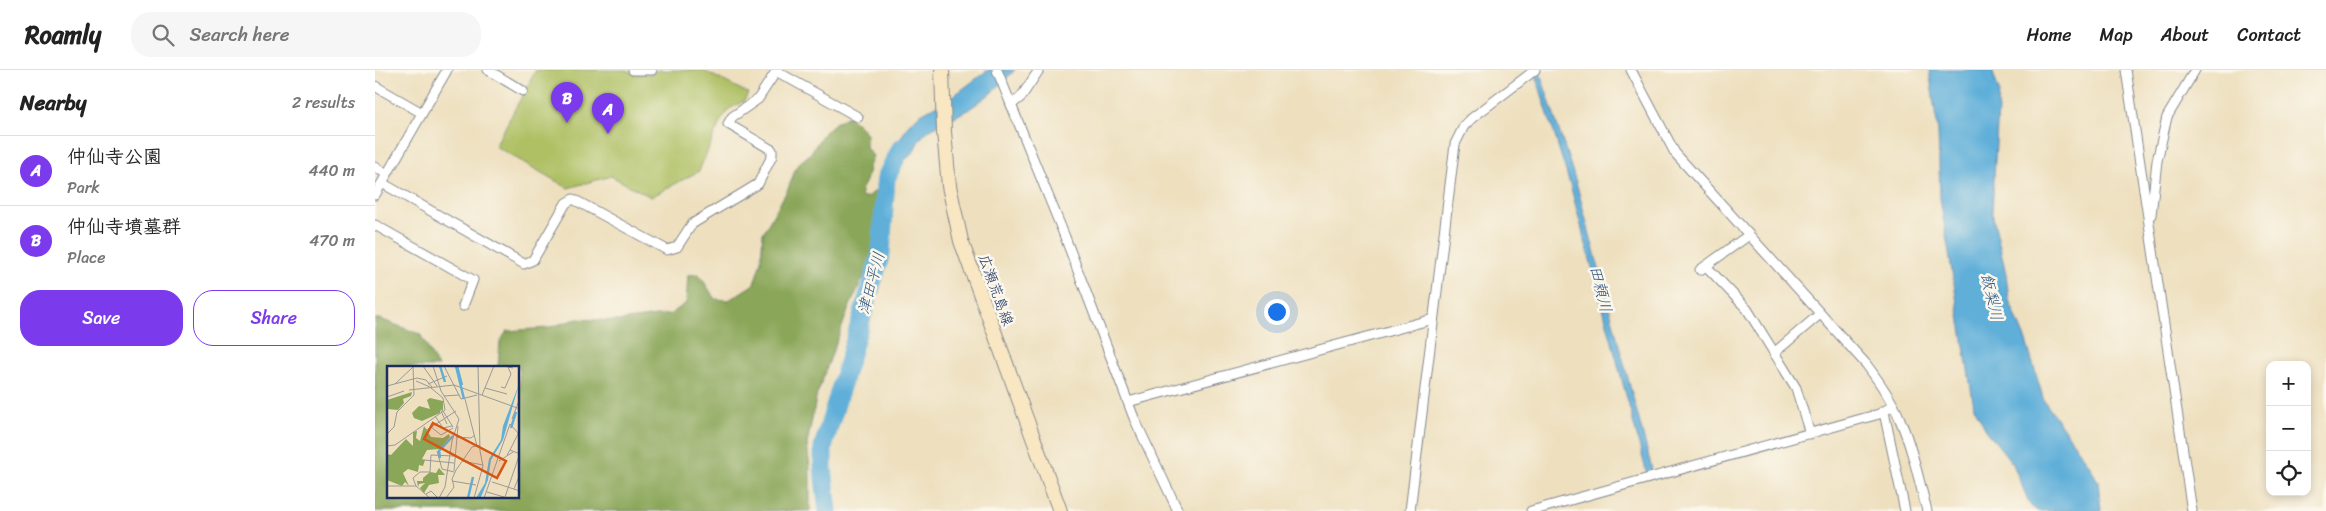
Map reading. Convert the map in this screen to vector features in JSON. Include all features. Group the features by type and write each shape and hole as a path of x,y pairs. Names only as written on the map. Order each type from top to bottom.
{"main road":[{"name":"広瀬荒島線","path":"942,70 944,132 949,186 961,241 1060,511"}],"street":[{"path":"375,195 447,70"},
{"path":"488,70 523,91"},
{"path":"633,70 652,70"},
{"path":"382,183 524,264 533,260 566,203 573,199 667,250 674,250 692,224 760,182 772,156 772,150 728,124 732,117 758,100 777,70 859,117"},
{"path":"997,70 1069,246 1146,447 1178,511"},
{"path":"1011,105 1021,97 1039,70"},
{"path":"1410,511 1455,144 1464,126 1472,118 1535,70"},
{"path":"1631,70 1671,148 1866,364 1893,406 1907,439 1927,511"},
{"path":"2126,70 2192,511"},
{"path":"2149,228 2157,161 2167,117 2195,70"},
{"path":"375,86 422,113"},
{"path":"375,167 387,174"},
{"path":"375,225 473,280 463,306"},
{"path":"1749,235 1703,268 1743,304 1796,388 1810,434"},
{"path":"1774,353 1820,314"},
{"path":"1128,402 1433,319"},
{"path":"1531,511 1810,434 1884,412 1893,406"},
{"path":"1884,412 1905,511"}],"green space":[{"path":"536,70 627,70 634,74 651,74 658,70 702,70 748,93 744,101 729,109 720,122 699,171 651,197 611,176 568,188 495,146"},
{"path":"849,116 867,133 866,148 873,156 861,190 862,197 868,197 875,191 880,191 880,211 872,258 849,308 817,394 807,444 810,468 810,511 375,511 375,319 380,319 420,334 437,366 387,366 387,498 520,498 520,366 498,366 500,342 507,331 547,328 577,319 619,321 671,314 686,303 688,275 699,274 715,299 729,300 754,284 761,261 763,233 788,189 797,165 810,154 823,134 835,123"}],"water":[{"path":"988,70 1015,70 990,94 968,110 930,129 919,140 913,153 889,174 889,158 909,124 919,115 952,97"},
{"name":"飯梨川","path":"1929,70 1992,70 1999,91 1992,212 2006,274 2009,300 2026,341 2044,401 2090,466 2098,482 2101,511 2037,511 2030,505 2013,464 1986,430 1974,407 1940,198 1938,131"},
{"name":"田頼川","path":"1540,73 1576,182 1653,473 1647,474 1570,184 1536,76"}],"waterway":[{"name":"津田平川","path":"828,511 823,468 823,447 881,253 886,178 901,148"}],"place":[{"name":"仲仙寺墳墓群","path":"567,123"},
{"name":"仲仙寺公園","path":"608,134"}]}
